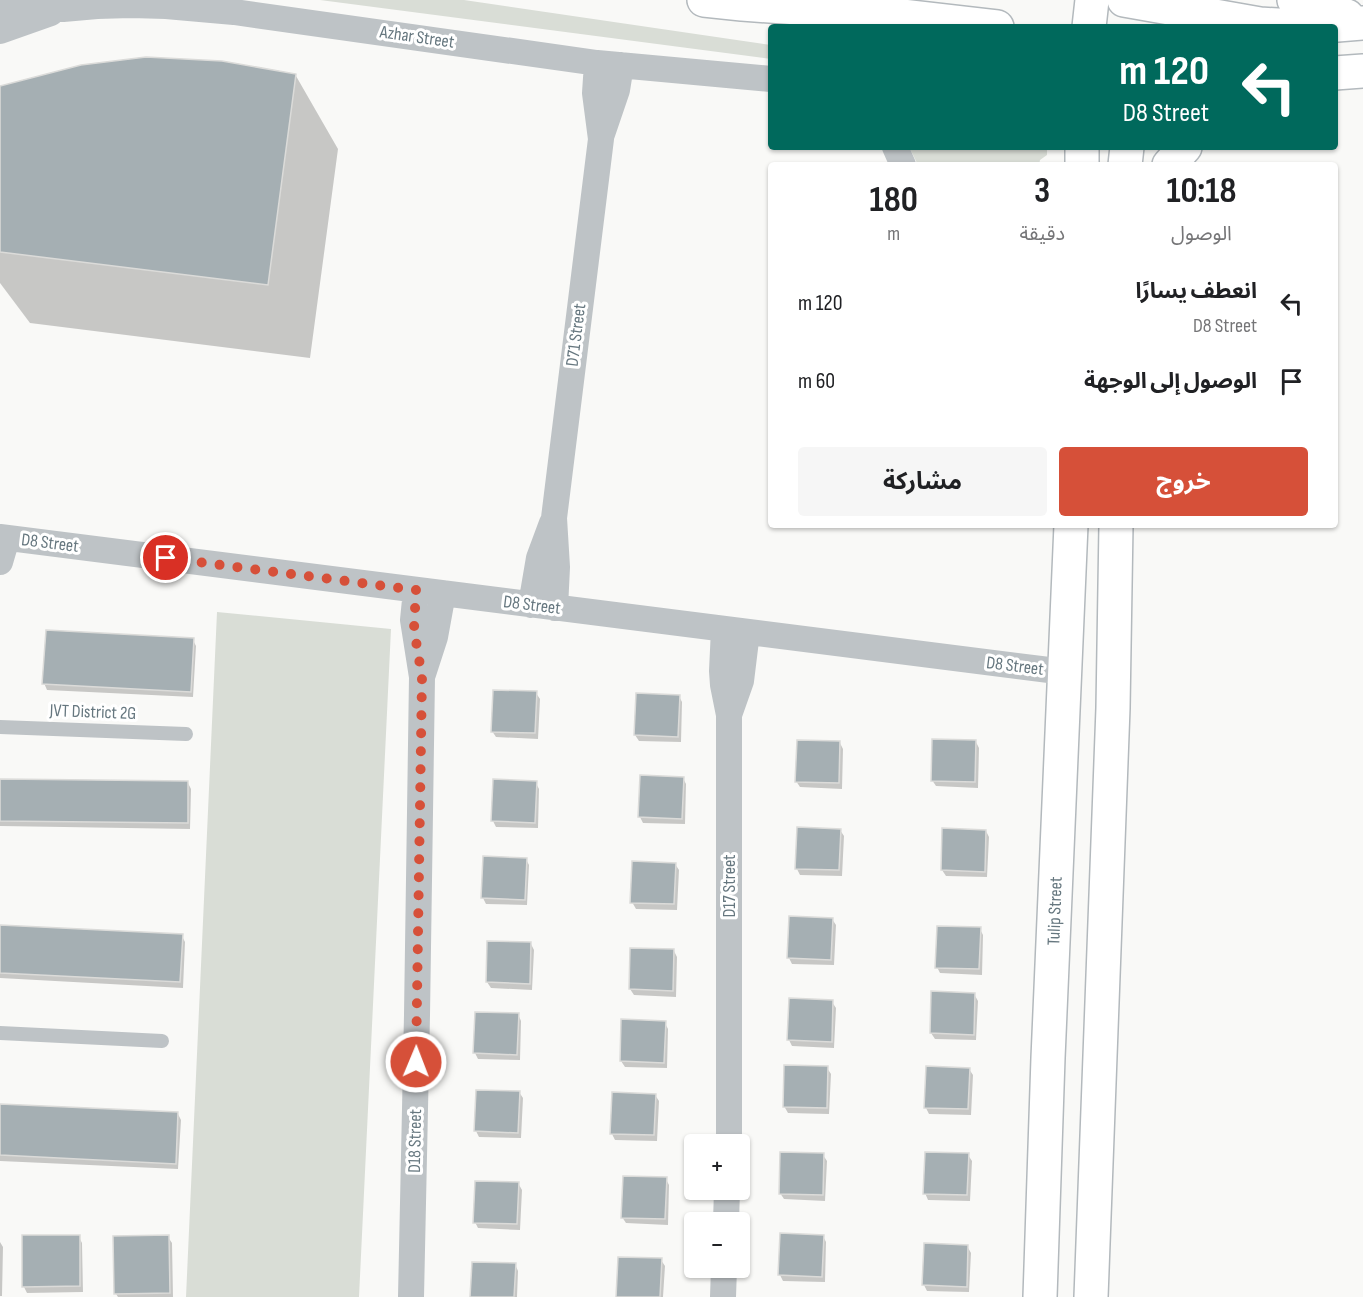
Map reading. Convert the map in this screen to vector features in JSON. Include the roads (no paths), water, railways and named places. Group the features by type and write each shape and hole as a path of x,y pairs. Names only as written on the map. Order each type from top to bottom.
{"street":[{"path":"704,0 948,24"},
{"path":"1089,24 1092,0"},
{"path":"1294,0 1363,22"},
{"name":"Azhar Street","path":"0,8 37,6 63,9 131,5 200,8 609,64 768,79"},
{"path":"1132,7 1260,24"},
{"name":"Azhar Street","path":"0,31 63,9"},
{"path":"1338,24 1363,22"},
{"name":"D71 Street","path":"543,607 557,567 554,518 601,139 617,90 609,64"},
{"path":"1338,73 1363,71"},
{"path":"1172,162 1182,150"},
{"name":"Tulip Street","path":"1040,1297 1071,528"},
{"path":"1091,1297 1113,708 1116,528"},
{"name":"D8 Street","path":"2,545 443,593 1065,672"},
{"name":"D18 Street","path":"411,1297 422,677 414,629 416,590"},
{"path":"422,677 435,638 443,593"},
{"name":"D17 Street","path":"729,1134 729,715 741,681 736,630"},
{"path":"1065,672 1083,694 1093,721 1090,829 1099,853 1107,863"},
{"path":"723,1297 724,1278"}],"lane":[{"name":"JVT District 2G","path":"0,727 186,734"},
{"path":"0,1032 162,1041"}]}
